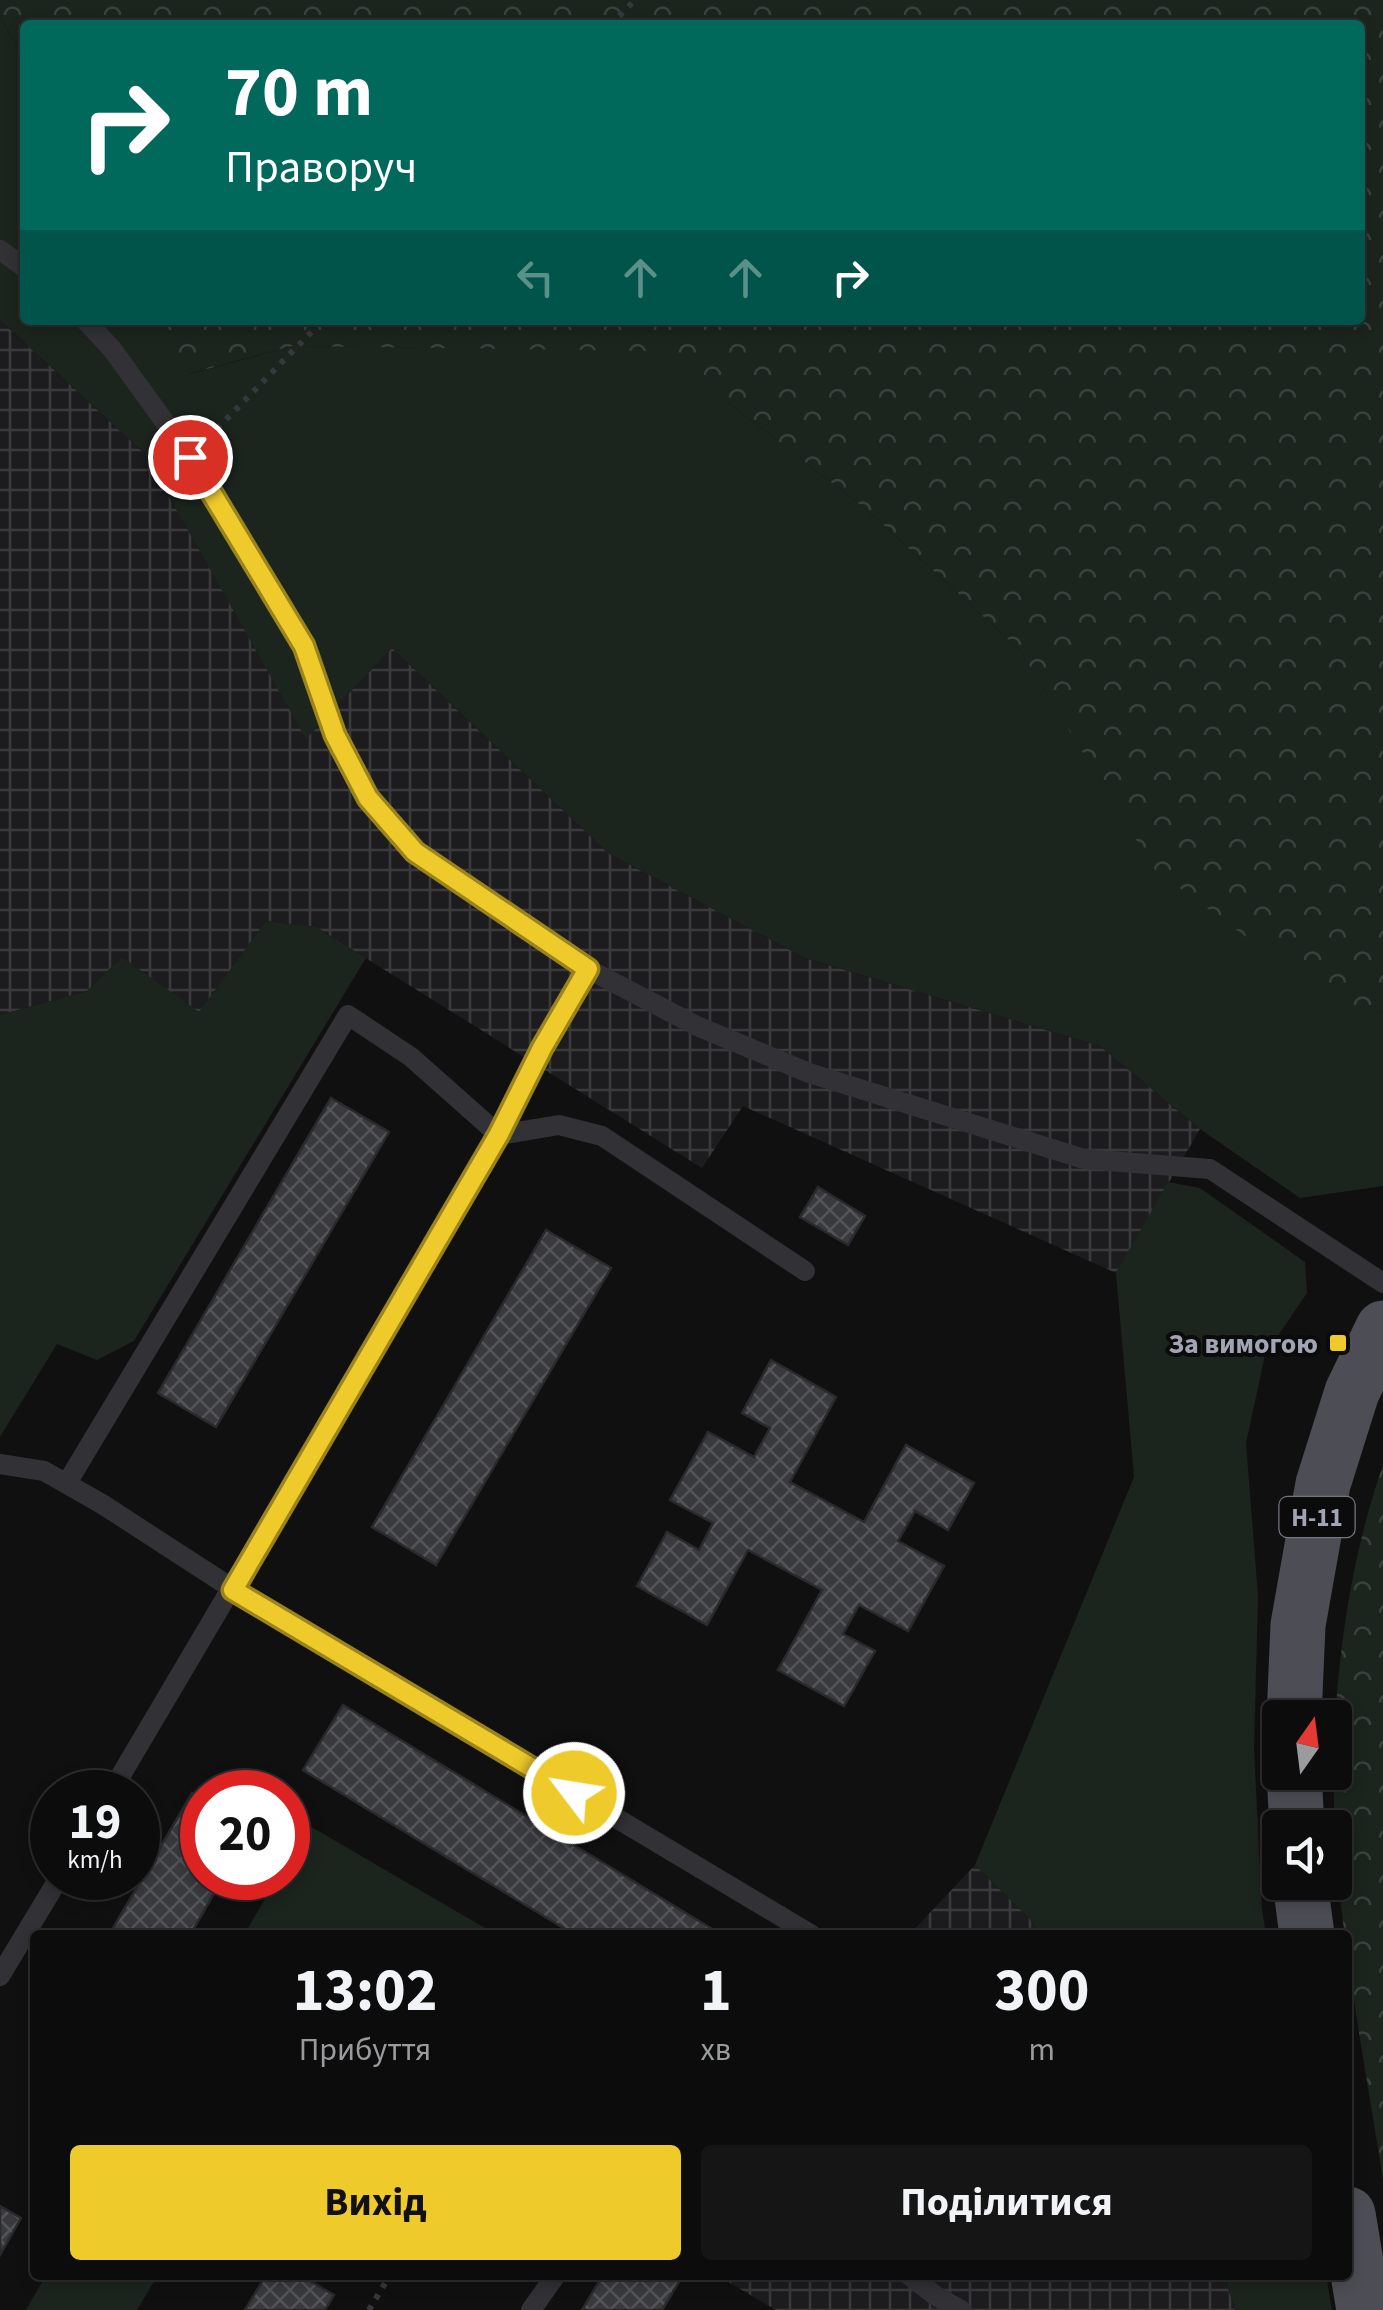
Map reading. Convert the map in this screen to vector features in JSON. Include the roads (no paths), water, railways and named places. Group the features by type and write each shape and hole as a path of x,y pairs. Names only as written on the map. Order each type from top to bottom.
{"main road":[{"name":"Н-11","path":"1295,1700 1298,1625 1323,1484 1352,1392 1383,1328"},
{"path":"1303,1900 1307,1930"},
{"path":"1352,2238 1364,2310"}],"lane":[{"path":"90,325 112,349 190,457 304,646 335,735 368,798 415,852 588,969 697,1026 808,1073 1084,1159 1210,1168 1383,1283"},
{"path":"123,1770 499,1134 588,969"},
{"path":"67,1483 348,1015 411,1057 499,1134 559,1125 602,1136 804,1271"},
{"path":"0,1464 44,1471 67,1483 233,1590 804,1930"},
{"path":"0,1976 47,1900"},
{"path":"531,2310 552,2280"},
{"path":"916,2280 962,2310"}],"place":[{"name":"За вимогою","path":"1338,1343"}]}
